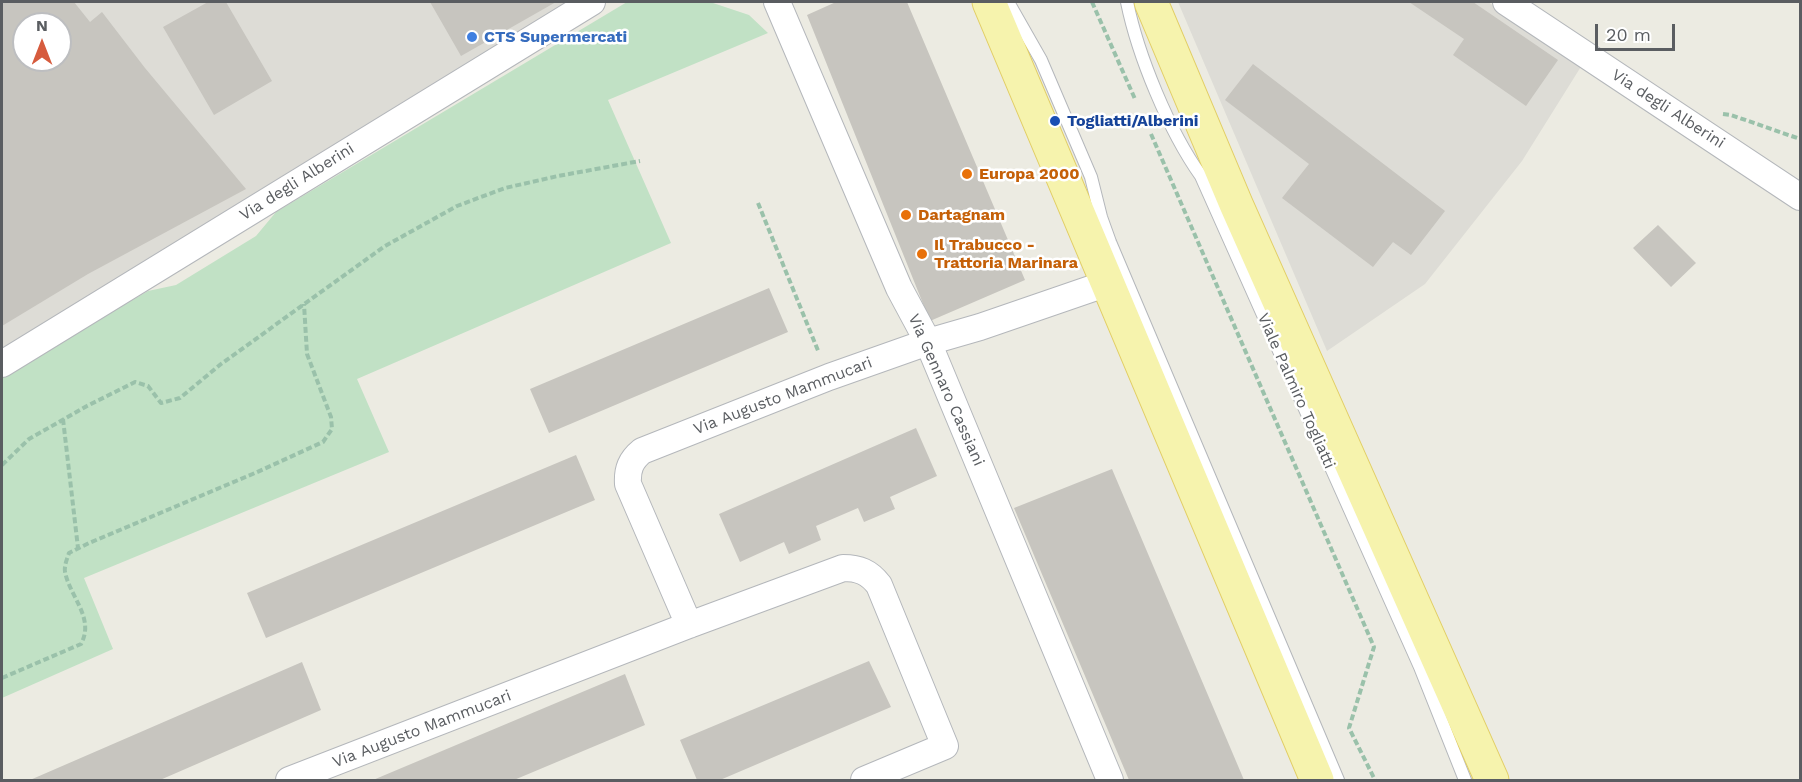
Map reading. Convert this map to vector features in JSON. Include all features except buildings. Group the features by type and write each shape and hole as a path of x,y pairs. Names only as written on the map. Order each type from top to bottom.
{"main road":[{"path":"989,2 1317,780"},
{"name":"Viale Palmiro Togliatti","path":"1151,2 1241,214 1492,780"}],"street":[{"name":"Via degli Alberini","path":"2,364 592,2"},
{"name":"Via Gennaro Cassiani","path":"777,2 899,288 928,342 1106,779"},
{"name":"Via degli Alberini","path":"1506,2 1800,196"},
{"name":"Via Augusto Mammucari","path":"689,625 628,484 630,465 642,451 829,377 1108,283"},
{"name":"Via Augusto Mammucari","path":"288,780 843,568 854,568 872,577 879,585 945,746 864,780"}],"lane":[{"path":"1008,2 1041,60 1091,177 1101,217 1114,253 1338,780"},
{"name":"Viale Palmiro Togliatti","path":"1127,2 1135,37 1152,80 1187,157 1201,176 1420,667 1465,780"}],"path":[{"path":"1092,2 1140,110"},
{"path":"1150,131 1374,647 1349,728 1376,780"},
{"path":"2,465 29,439 135,382 148,386 161,403 180,398 221,364 385,246 457,206 505,188 640,161"},
{"path":"758,203 829,377"},
{"path":"2,678 81,644 87,633 84,616 65,570 69,553 323,442 332,429 331,417 307,354 304,303"},
{"path":"63,419 78,548"}],"shaded area":[{"path":"2,2 592,2 2,364"},
{"path":"1178,2 1488,2 1582,65 1522,161 1425,284 1327,351"}],"green space":[{"path":"627,2 710,2 749,15 768,33 608,100 671,243 357,379 389,452 84,578 113,649 2,698 2,376 148,291 176,285 256,236 276,212"}],"place":[{"name":"CTS Supermercati","path":"472,37"},
{"name":"Togliatti/Alberini","path":"1055,121"},
{"name":"Europa 2000","path":"967,174"},
{"name":"Dartagnam","path":"906,215"},
{"name":"Il Trabucco - Trattoria Marinara","path":"922,254"}]}
